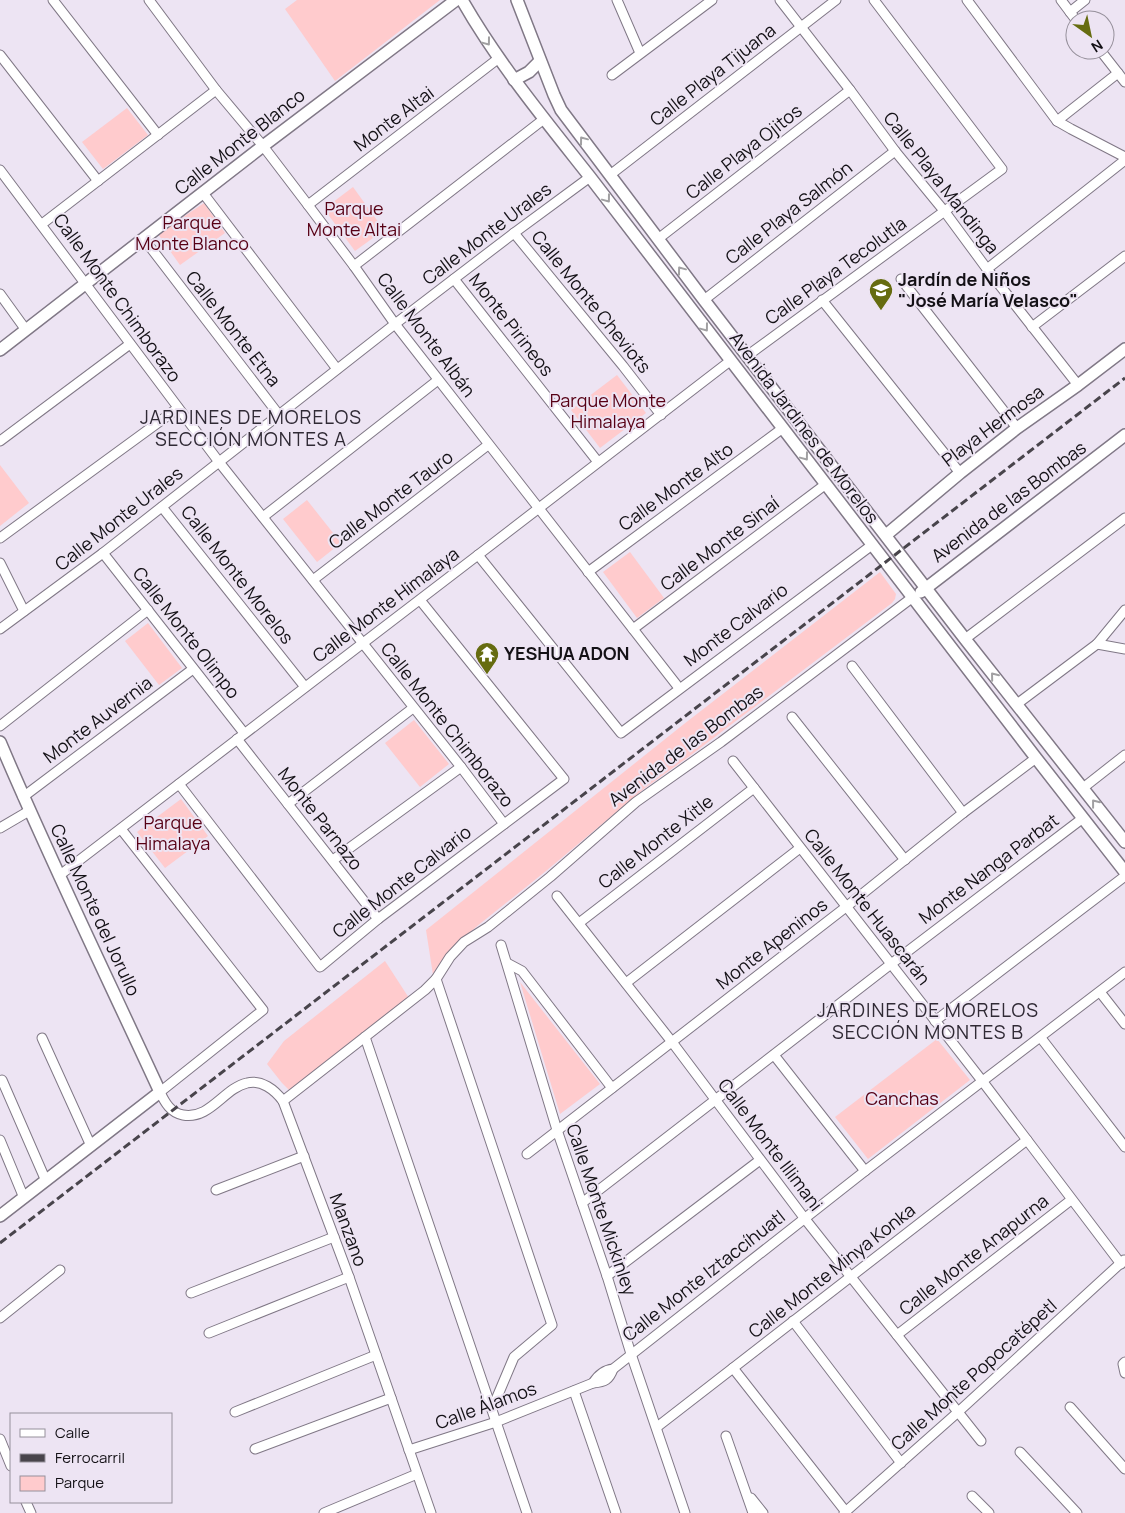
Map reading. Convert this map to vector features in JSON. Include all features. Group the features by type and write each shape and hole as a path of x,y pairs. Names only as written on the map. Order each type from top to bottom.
{"main road":[{"name":"Calle Monte Blanco","path":"0,350 263,146 456,0"},
{"name":"Avenida Jardines de Morelos","path":"462,0 480,31 514,80 1125,874"},
{"name":"Avenida Jardines de Morelos","path":"516,0 561,110 704,300 965,639 1123,839"},
{"path":"514,80 529,72 540,61"},
{"name":"Playa Hermosa","path":"886,535 1017,428 1125,349"},
{"path":"756,395 770,385"},
{"name":"Avenida de las Bombas","path":"913,597 1125,435"},
{"name":"Calle Monte del Jorullo","path":"0,742 160,1092"},
{"path":"1106,848 1123,839"},
{"path":"0,1216 160,1092"}],"street":[{"path":"53,0 158,135"},
{"name":"Calle Monte Albán","path":"149,0 216,90 263,146 308,205 354,266 394,324 679,688"},
{"path":"617,0 640,53"},
{"path":"612,74 712,0"},
{"name":"Calle Playa Mandinga","path":"780,0 850,90 894,151 945,212 1078,385"},
{"name":"Calle Playa Tijuana","path":"610,175 836,0"},
{"name":"Calle Playa Tecolutla","path":"747,356 1002,170 874,0"},
{"path":"967,0 1057,121 1125,158 987,268"},
{"path":"1072,10 1085,0"},
{"path":"0,55 98,181"},
{"name":"Monte Altai","path":"308,205 500,58"},
{"path":"1108,60 1125,82"},
{"path":"1057,121 1118,73"},
{"path":"42,224 216,90"},
{"name":"Calle Playa Ojitos","path":"658,239 850,90"},
{"path":"354,266 544,119"},
{"name":"Calle Playa Salmón","path":"704,300 894,151"},
{"name":"Calle Monte Chimborazo","path":"0,170 219,462 504,824"},
{"name":"Calle Monte Urales","path":"0,629 103,553 394,324 590,177"},
{"path":"203,193 337,369"},
{"name":"Calle Monte Cheviots","path":"514,233 623,366 660,415"},
{"name":"Calle Monte Etna","path":"144,239 279,415"},
{"path":"1032,327 1125,256"},
{"name":"Monte Pirineos","path":"454,279 598,462"},
{"path":"901,279 1017,428"},
{"path":"0,294 26,330"},
{"path":"822,300 960,473"},
{"path":"0,442 130,344"},
{"name":"Calle Monte Himalaya","path":"60,875 478,556 730,360"},
{"path":"263,517 438,380"},
{"path":"0,538 178,408"},
{"name":"Calle Monte Alto","path":"588,572 783,428"},
{"name":"Calle Monte Tauro","path":"313,580 488,445"},
{"name":"Calle Monte Sinaí","path":"633,629 826,484"},
{"name":"Calle Monte Morelos","path":"162,507 305,687"},
{"path":"965,639 1125,518"},
{"name":"Monte Calvario","path":"478,556 621,733 872,544"},
{"name":"Calle Monte Olimpo","path":"103,553 193,669 241,736"},
{"path":"0,563 24,611"},
{"name":"Avenida de las Bombas","path":"283,1101 425,990 436,979 450,957 464,942 488,927 636,802 722,742 913,597"},
{"path":"420,600 564,779 504,824"},
{"path":"0,726 148,610"},
{"path":"1017,704 1098,644 1125,610"},
{"path":"1098,644 1125,649"},
{"path":"852,666 963,814"},
{"name":"Monte Auvernia","path":"24,797 193,669"},
{"path":"288,804 413,708"},
{"path":"792,716 905,860"},
{"name":"Monte Parnazo","path":"241,736 288,804 378,919"},
{"path":"1083,788 1125,755"},
{"name":"Monte Apeninos","path":"527,1154 1036,758"},
{"name":"Calle Monte Huascarán","path":"733,761 983,1082 1071,1200 1123,1262"},
{"path":"333,860 461,767"},
{"name":"Calle Monte Calvario","path":"179,784 320,967 378,919 504,824"},
{"name":"Calle Monte Xitle","path":"579,923 754,788"},
{"path":"0,828 30,811"},
{"name":"Monte Nanga Parbat","path":"582,1203 1083,818"},
{"path":"121,829 262,1010 160,1092"},
{"path":"626,983 800,848"},
{"path":"935,1021 1125,874"},
{"name":"Calle Monte Illimani","path":"557,896 672,1042 805,1218 981,1441"},
{"name":"Calle Monte Mickinley","path":"501,945 557,1130 685,1513"},
{"path":"507,963 522,971 612,1088"},
{"name":"Calle Monte Iztaccíhuatl","path":"574,1391 593,1383 596,1377 607,1369 613,1368 1125,972"},
{"path":"436,979 552,1325 514,1357 492,1409"},
{"path":"1100,992 1125,1024"},
{"path":"365,1036 527,1513"},
{"path":"42,1038 91,1146"},
{"path":"1041,1038 1125,1147"},
{"path":"774,1055 865,1172"},
{"path":"2,1080 46,1181"},
{"name":"Manzano","path":"160,1092 164,1101 172,1110 187,1116 209,1109 236,1087 249,1082 263,1084 275,1091 283,1101 349,1277 432,1513"},
{"path":"0,1140 24,1198"},
{"name":"Calle Monte Minya Konka","path":"657,1427 1027,1140"},
{"path":"216,1190 304,1156"},
{"path":"607,1276 760,1160"},
{"name":"Calle Monte Anapurna","path":"897,1335 1071,1200"},
{"path":"191,1293 334,1238"},
{"name":"Calle Monte Popocatépetl","path":"845,1512 1123,1262"},
{"path":"0,1318 60,1270"},
{"path":"209,1333 349,1277"},
{"path":"793,1321 902,1462"},
{"path":"236,1412 376,1356"},
{"path":"1125,1362 1123,1364 1125,1373"},
{"path":"733,1368 845,1512"},
{"path":"574,1391 616,1513"},
{"name":"Calle Álamos","path":"409,1450 496,1422 574,1391"},
{"path":"255,1449 391,1398"},
{"path":"1070,1408 1125,1468"},
{"path":"726,1436 748,1494 753,1513"},
{"path":"0,1439 7,1463"},
{"path":"1020,1452 1078,1513"},
{"path":"324,1513 417,1474"},
{"path":"748,1494 764,1513"},
{"path":"972,1496 989,1513"}],"green space":[{"path":"297,0 440,0 335,81 285,9"},
{"path":"127,108 148,135 103,169 82,142"},
{"name":"Parque Monte Altai","path":"353,187 384,230 355,251 324,209"},
{"name":"Parque Monte Blanco","path":"204,203 225,233 180,265 158,234"},
{"name":"Parque Monte Himalaya","path":"617,375 646,413 600,448 571,410"},
{"path":"0,465 29,503 0,526"},
{"path":"307,500 341,543 317,562 283,519"},
{"path":"630,552 664,598 637,618 603,572"},
{"path":"880,572 896,594 892,603 645,788 476,927 448,952 433,975 426,930 684,724"},
{"path":"148,623 182,668 159,685 125,641"},
{"path":"414,720 449,764 420,787 385,743"},
{"name":"Parque Himalaya","path":"181,799 208,836 165,868 137,832"},
{"path":"385,961 409,998 290,1091 267,1064 284,1041"},
{"path":"520,982 600,1084 560,1114"},
{"name":"Canchas","path":"937,1039 970,1080 868,1159 835,1117"}],"railway":[{"path":"0,1243 1125,378"}],"place":[{"name":"Jardín de Niños \"José María Velasco\"","path":"881,311"},
{"name":"YESHUA ADON","path":"487,675"}],"district":[{"name":"JARDINES DE MORELOS SECCIÓN MONTES A","path":"251,428"},
{"name":"JARDINES DE MORELOS SECCIÓN MONTES B","path":"928,1021"}]}
